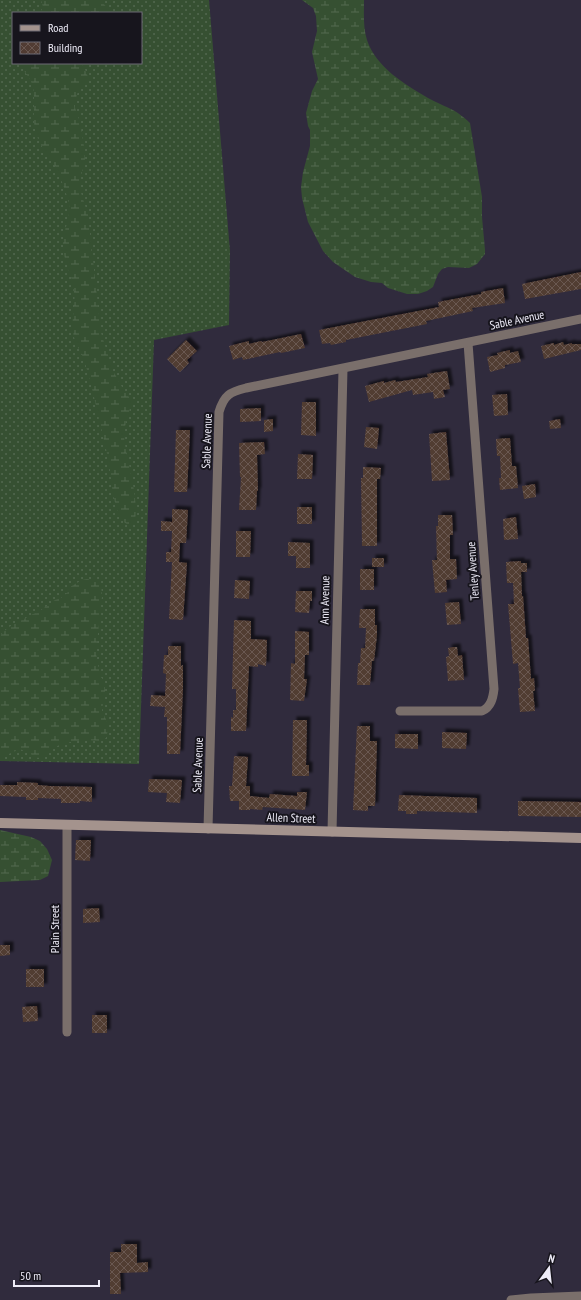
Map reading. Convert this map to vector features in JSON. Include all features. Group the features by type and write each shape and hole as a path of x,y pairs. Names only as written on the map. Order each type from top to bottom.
{"street":[{"name":"Sable Avenue","path":"208,829 219,412 225,398 237,390 581,319"},
{"name":"Tenley Avenue","path":"400,711 482,711 489,706 494,689 468,343"},
{"name":"Ann Avenue","path":"332,832 343,369"},
{"name":"Allen Street","path":"0,823 581,838"},
{"name":"Plain Street","path":"67,825 67,1032"},
{"path":"511,1300 581,1296"}],"green space":[{"path":"0,0 209,0 230,251 229,325 154,340 139,764 0,761"},
{"path":"41,0 100,0 111,12 40,12 43,7"},
{"path":"302,0 364,0 364,20 367,40 371,50 384,67 410,87 454,111 470,123 482,197 485,250 485,254 477,264 469,268 448,267 442,269 438,274 433,287 418,294 407,294 388,288 382,283 371,282 355,277 333,262 323,251 308,222 301,187 303,172 310,146 310,130 306,113 312,91 318,79 312,52 317,31 316,16 313,8"},
{"path":"21,64 82,64 88,77 78,91 74,105 80,122 84,147 85,161 80,180 81,193 88,215 101,333 113,371 131,400 124,435 133,483 136,510 135,520 131,527 124,522 118,513 113,495 109,462 97,410 87,370 74,335 74,292 63,249 69,214 68,199 56,168 38,139 34,124 33,87"},
{"path":"87,579 99,581 101,584 102,596 96,653 100,675 105,683 102,711 109,726 106,738 101,741 85,740 64,743 53,748 46,755 38,758 20,749 0,758 0,635 9,627 37,613 55,600 61,598 68,592 70,587 82,580"},
{"path":"0,830 31,837 40,841 47,849 52,860 48,876 40,880 0,882"}],"building":[{"path":"581,272 581,289 525,299 522,284"},
{"path":"503,288 505,303 472,308 473,311 426,321 427,324 346,340 346,342 331,345 330,343 322,344 319,330 439,307 438,302 481,294 481,292"},
{"path":"301,334 305,348 243,360 242,357 233,360 229,346 249,341 249,344"},
{"path":"186,340 197,351 187,360 189,363 180,372 167,359"},
{"path":"563,342 564,345 572,343 581,344 581,350 544,359 541,346 554,343 554,345"},
{"path":"510,350 510,353 518,351 521,362 505,365 505,368 490,372 487,357 498,355 497,353"},
{"path":"447,371 450,389 443,390 445,397 434,399 433,392 413,395 412,390 369,402 365,386 384,381 384,383 395,380 396,382 428,377 427,374"},
{"path":"507,394 508,415 494,416 492,395"},
{"path":"302,402 316,402 316,436 301,435"},
{"path":"261,408 261,421 240,422 240,409"},
{"path":"273,419 273,431 264,432 264,420"},
{"path":"560,419 561,428 550,429 549,421"},
{"path":"366,427 379,428 377,449 364,447"},
{"path":"176,430 190,430 187,492 174,492"},
{"path":"446,432 450,480 432,481 429,434"},
{"path":"510,438 512,466 516,466 518,488 500,490 500,456 497,456 496,439"},
{"path":"264,442 265,454 257,455 258,491 256,510 239,510 241,477 239,443"},
{"path":"298,454 313,455 312,479 297,479"},
{"path":"363,467 381,468 380,479 377,479 377,546 362,546 361,478 363,478"},
{"path":"535,484 536,497 524,499 522,486"},
{"path":"297,507 312,507 312,524 297,524"},
{"path":"172,509 188,510 186,543 180,543 179,562 187,563 183,620 169,619 172,562 166,562 166,552 171,552 172,531 161,531 161,521 172,522"},
{"path":"438,515 452,515 453,535 450,535 450,559 456,559 457,579 446,580 447,592 435,593 432,560 437,560 436,526 438,526"},
{"path":"516,517 518,539 504,540 503,519"},
{"path":"236,531 251,531 250,557 236,557"},
{"path":"288,542 310,543 310,568 296,568 296,556 288,556"},
{"path":"372,558 384,558 384,567 372,567"},
{"path":"521,561 521,563 527,563 527,572 521,572 522,596 526,638 528,638 531,679 534,678 535,691 533,691 535,711 520,712 518,663 513,664 508,604 514,604 513,583 507,583 506,562"},
{"path":"360,569 374,569 374,590 360,590"},
{"path":"235,580 250,581 249,599 234,598"},
{"path":"296,591 312,591 312,601 310,601 309,613 295,612"},
{"path":"459,602 461,624 447,625 445,603"},
{"path":"360,609 375,609 375,625 377,625 377,635 374,661 372,661 370,685 357,685 358,663 360,663 361,648 365,648 366,628 359,628"},
{"path":"234,620 251,621 251,639 267,640 266,666 258,664 258,667 249,666 246,731 231,731 231,717 233,718 233,710 236,710 236,689 232,689"},
{"path":"295,631 309,632 309,655 305,655 304,679 307,679 304,701 290,700 291,663 295,664"},
{"path":"168,646 181,646 183,688 180,754 167,754 167,717 164,717 165,707 150,706 151,695 165,696 166,674 163,673 164,655 168,655"},
{"path":"457,647 458,656 462,655 464,680 448,681 446,657 449,656 448,648"},
{"path":"293,720 307,720 306,765 309,765 309,776 292,776"},
{"path":"357,726 370,726 370,741 377,741 375,806 368,806 368,811 353,810"},
{"path":"442,732 467,733 466,749 442,748"},
{"path":"395,734 418,734 418,749 395,748"},
{"path":"234,756 248,757 246,786 250,786 250,796 269,798 270,794 297,796 297,792 307,792 305,810 263,807 262,810 239,810 239,801 230,801 229,786 232,786"},
{"path":"149,779 182,780 180,803 166,802 167,793 148,792"},
{"path":"17,782 38,783 38,785 49,786 92,787 92,802 80,801 80,803 61,803 61,799 38,798 38,800 26,800 26,797 0,796 0,785 17,785"},
{"path":"399,795 477,798 477,813 417,811 417,814 406,814 406,811 398,811"},
{"path":"518,801 581,802 581,817 518,816"},
{"path":"76,840 91,840 90,861 75,860"},
{"path":"99,908 100,922 83,923 83,909"},
{"path":"0,945 10,945 10,955 0,956"},
{"path":"26,969 44,969 44,987 26,987"},
{"path":"37,1006 38,1021 23,1022 22,1007"},
{"path":"92,1015 107,1015 107,1033 92,1033"},
{"path":"121,1244 137,1244 137,1263 148,1262 148,1272 120,1273 121,1294 110,1294 110,1252 121,1252"}]}
